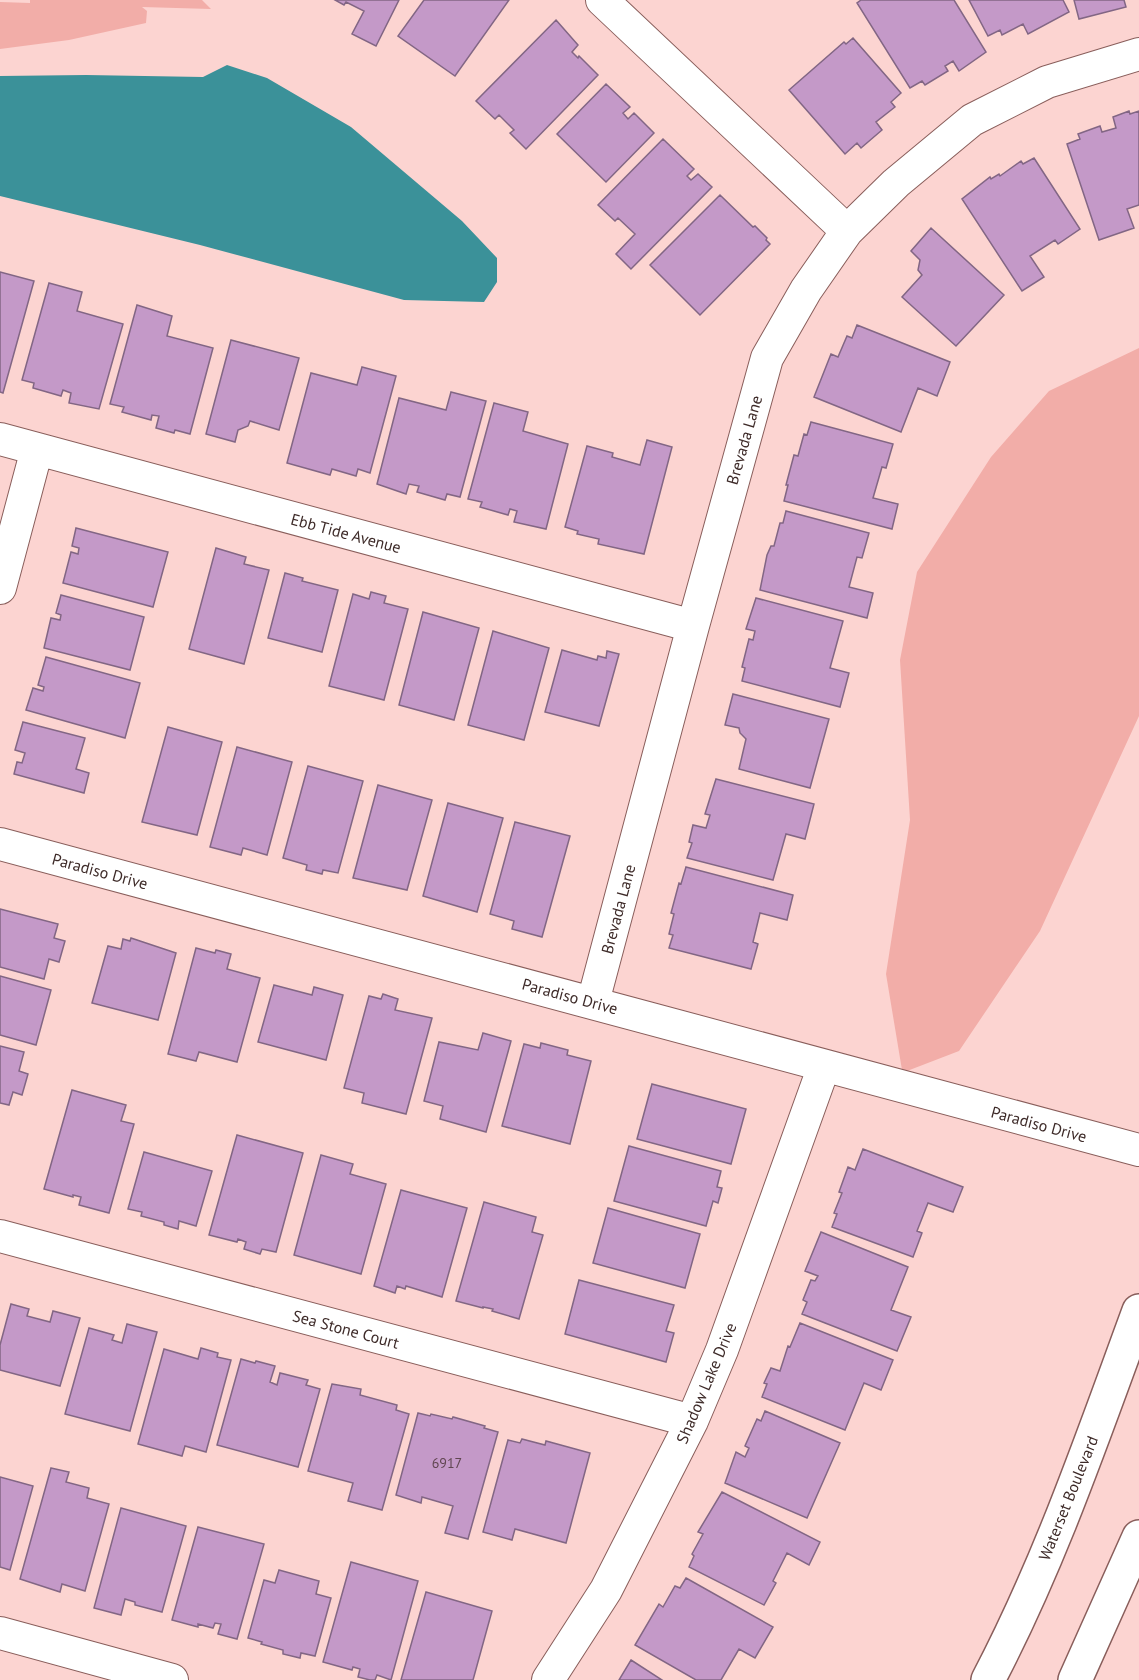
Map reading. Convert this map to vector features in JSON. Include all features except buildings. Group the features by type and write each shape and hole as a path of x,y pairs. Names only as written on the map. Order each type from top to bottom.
{"street":[{"path":"602,0 847,231"},
{"name":"Brevada Lane","path":"593,1002 767,358 806,290 847,231 896,183 972,120 1047,82 1139,54"},
{"name":"Ebb Tide Avenue","path":"0,439 693,626"},
{"path":"0,588 37,449"},
{"name":"Paradiso Drive","path":"0,844 1139,1150"},
{"name":"Shadow Lake Drive","path":"548,1680 606,1590 692,1422 722,1350 824,1066"},
{"name":"Sea Stone Court","path":"0,1236 692,1422"},
{"name":"Waterset Boulevard","path":"988,1680 1017,1625 1066,1506 1139,1311"},
{"path":"1075,1680 1139,1537"},
{"path":"0,1633 172,1680"}],"shaded area":[{"path":"30,0 202,0 211,9 142,7 147,11 146,23 69,40 0,49 0,2 30,3"},
{"path":"1139,348 1139,716 1040,931 959,1051 907,1071 902,1070 886,974 910,820 900,660 917,572 991,457 1049,391"}],"water":[{"path":"227,65 267,78 351,127 462,221 497,258 497,282 484,302 404,300 200,245 0,196 0,76 203,77"}]}
